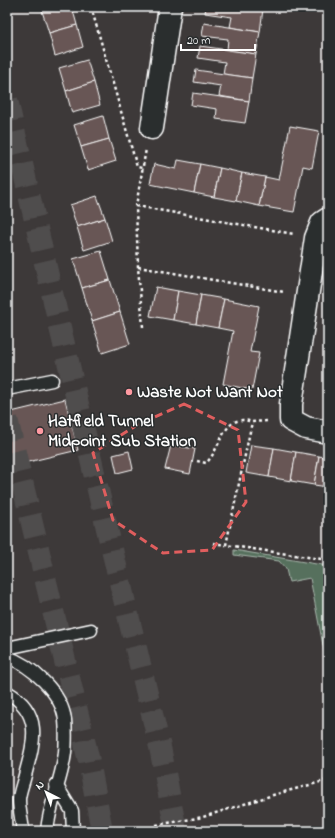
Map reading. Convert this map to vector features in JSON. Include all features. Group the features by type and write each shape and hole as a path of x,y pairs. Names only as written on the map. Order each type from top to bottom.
{"street":[{"path":"152,128 170,7"},
{"path":"328,219 322,223 316,238 291,404 291,420 306,428 328,432"}],"lane":[{"path":"7,389 52,380"},
{"path":"7,648 91,630"},
{"path":"7,657 14,659 31,669 46,684 57,697 65,718 64,759 50,807 47,831"},
{"path":"7,692 24,705 34,725 32,748 18,800 23,831"},
{"path":"56,785 72,811 72,825 74,831"}],"path":[{"path":"91,7 137,167 142,168"},
{"path":"143,327 138,267 136,206 142,168 152,128"},
{"path":"136,206 316,238"},
{"path":"138,267 307,296"},
{"path":"197,461 206,463 212,458 223,432 237,421 246,420 252,422 291,420"},
{"path":"226,544 252,422"},
{"path":"213,542 328,560"},
{"path":"156,825 203,817 273,795 328,780"}],"highlighted area":[{"path":"184,404 238,430 246,502 212,550 163,553 113,520 93,453 137,425"}],"green space":[{"path":"234,550 328,566 328,671 310,578 289,582 286,569 279,561 234,555"}],"building":[{"path":"55,7 72,7 77,25 49,33 42,11"},
{"path":"206,7 250,7 263,9 260,32 230,27 232,17 205,13"},
{"path":"204,23 260,32 256,54 227,50 228,39 202,36"},
{"path":"77,25 83,47 55,56 49,33"},
{"path":"200,46 256,54 252,78 223,74 225,62 198,58"},
{"path":"87,60 94,82 66,91 59,68"},
{"path":"196,70 252,78 249,101 219,96 221,86 194,82"},
{"path":"94,82 100,105 72,113 66,91"},
{"path":"193,93 249,101 245,123 216,119 217,109 191,105"},
{"path":"103,116 109,139 81,147 74,125"},
{"path":"290,126 319,131 312,168 303,166 294,212 259,206 265,177 279,180"},
{"path":"109,139 116,161 88,170 81,147"},
{"path":"178,160 200,164 194,193 150,184 154,164 176,169"},
{"path":"200,164 220,168 214,197 194,193"},
{"path":"220,168 242,173 236,201 214,197"},
{"path":"242,173 265,177 259,206 236,201"},
{"path":"97,196 105,218 77,227 70,205"},
{"path":"105,218 112,241 84,250 77,227"},
{"path":"101,251 110,280 82,288 73,259"},
{"path":"110,280 120,312 92,321 82,288"},
{"path":"156,287 178,291 173,320 150,316"},
{"path":"178,291 201,295 196,324 173,320"},
{"path":"201,295 224,299 218,328 196,324"},
{"path":"224,299 259,306 250,352 259,353 252,390 223,384 233,331 218,328"},
{"path":"120,312 130,344 102,353 92,321"},
{"name":"Hatfield Tunnel Midpoint Sub Station","path":"65,399 78,450 7,467 7,413"},
{"path":"171,445 195,449 190,474 165,469"},
{"path":"251,445 274,448 269,477 246,473"},
{"path":"274,448 296,452 291,481 269,477"},
{"path":"129,451 133,469 117,473 113,455"},
{"path":"296,452 319,456 314,485 291,481"},
{"path":"319,456 328,458 328,487 314,485"}],"tunnel":[{"path":"7,100 109,537 160,747 176,831"},
{"path":"7,419 89,761 102,831"}],"place":[{"name":"Waste Not Want Not","path":"129,392"},
{"name":"Hatfield Tunnel Midpoint Sub Station","path":"40,431"}]}
